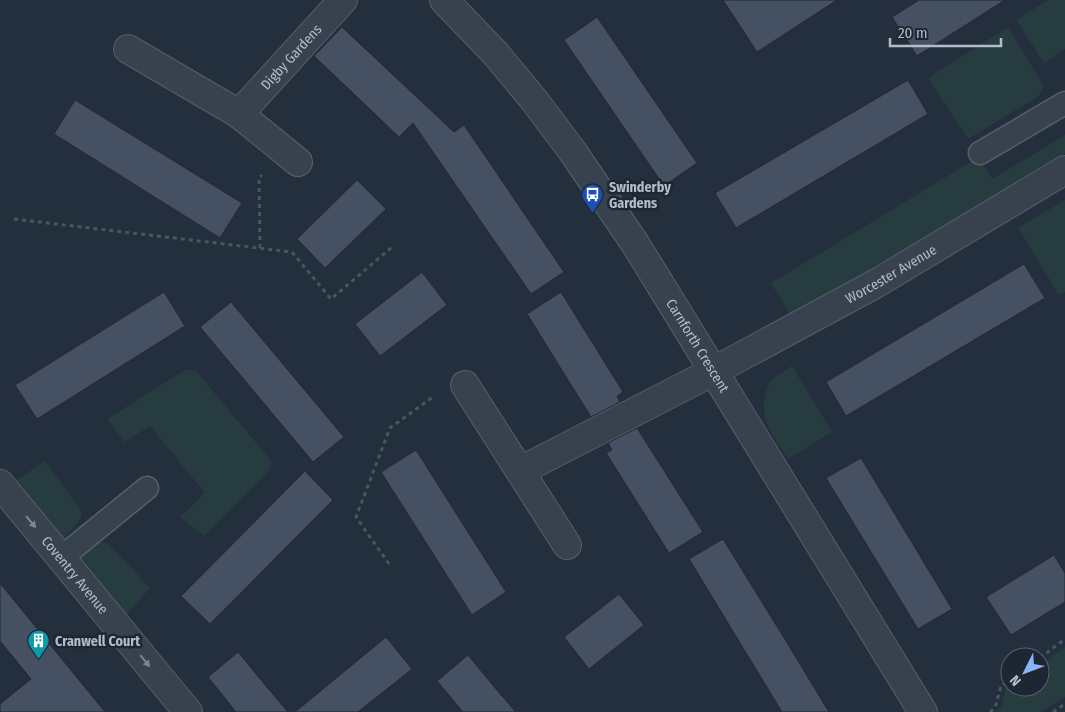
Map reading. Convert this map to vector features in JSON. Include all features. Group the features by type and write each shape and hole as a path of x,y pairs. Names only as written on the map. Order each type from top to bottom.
{"street":[{"name":"Digby Gardens","path":"239,114 343,0"},
{"name":"Carnforth Crescent","path":"444,0 495,53 534,100 573,152 636,245 923,712"},
{"path":"128,49 239,114 290,156"},
{"name":"Worcester Avenue","path":"714,371 877,283 1065,170"},
{"path":"520,471 714,371"},
{"path":"465,385 567,545"},
{"name":"Coventry Avenue","path":"0,484 188,712"}],"lane":[{"path":"980,154 1065,103"},
{"path":"61,558 147,488"}],"path":[{"path":"260,248 259,178 290,156"},
{"path":"14,219 292,252 331,299 392,247"},
{"path":"389,564 356,517 390,428 454,381 465,385"},
{"path":"1050,650 1065,639"},
{"path":"990,712 995,708 1000,690"},
{"path":"1053,712 1065,704"}],"green space":[{"path":"1048,0 1065,0 1065,49 1044,63 1016,20"},
{"path":"1008,27 1041,82 1042,91 1036,98 968,139 928,78"},
{"path":"1065,135 1065,153 792,318 771,283 979,157 992,179"},
{"path":"1065,200 1065,292 1059,295 1018,228"},
{"path":"792,366 832,432 788,459 769,428 764,411 764,403 767,389 772,381"},
{"path":"185,370 196,371 269,458 271,464 270,470 204,536 180,517 205,493 150,426 124,442 107,419"},
{"path":"45,461 82,512 81,518 63,540 14,482"},
{"path":"98,543 109,544 150,588 124,617 76,561"},
{"path":"1065,647 1065,697 1041,712 995,712 1002,705 1004,697 1050,697 1050,658"}],"building":[{"path":"723,0 837,0 757,52"},
{"path":"919,0 1005,0 917,56 892,17"},
{"path":"597,17 697,163 664,186 564,40"},
{"path":"342,27 454,132 464,125 564,272 531,294 413,123 399,137 314,56"},
{"path":"908,80 928,114 736,228 715,193"},
{"path":"75,100 242,203 220,238 54,134"},
{"path":"357,180 386,209 325,268 297,239"},
{"path":"1024,264 1045,298 846,416 826,382"},
{"path":"422,272 447,305 380,356 355,324"},
{"path":"164,292 185,326 37,419 15,385"},
{"path":"561,292 623,392 617,396 620,402 591,417 527,314"},
{"path":"231,302 344,437 313,462 200,327"},
{"path":"637,428 703,532 669,553 606,453 612,450 608,443"},
{"path":"416,450 506,592 472,615 381,472"},
{"path":"861,458 952,609 918,629 826,478"},
{"path":"305,471 333,500 210,624 181,596"},
{"path":"723,539 829,712 782,712 689,559"},
{"path":"1054,555 1065,573 1065,602 1011,635 986,597"},
{"name":"Cranwell Court","path":"0,583 105,712 0,712 0,704 31,679 0,641"},
{"path":"619,594 644,625 589,669 564,637"},
{"path":"386,637 412,669 358,712 295,712"},
{"path":"238,652 288,712 236,712 208,677"},
{"path":"468,655 516,712 463,712 437,681"}],"place":[{"name":"Swinderby Gardens","path":"593,214"},
{"name":"Cranwell Court","path":"39,660"}]}
